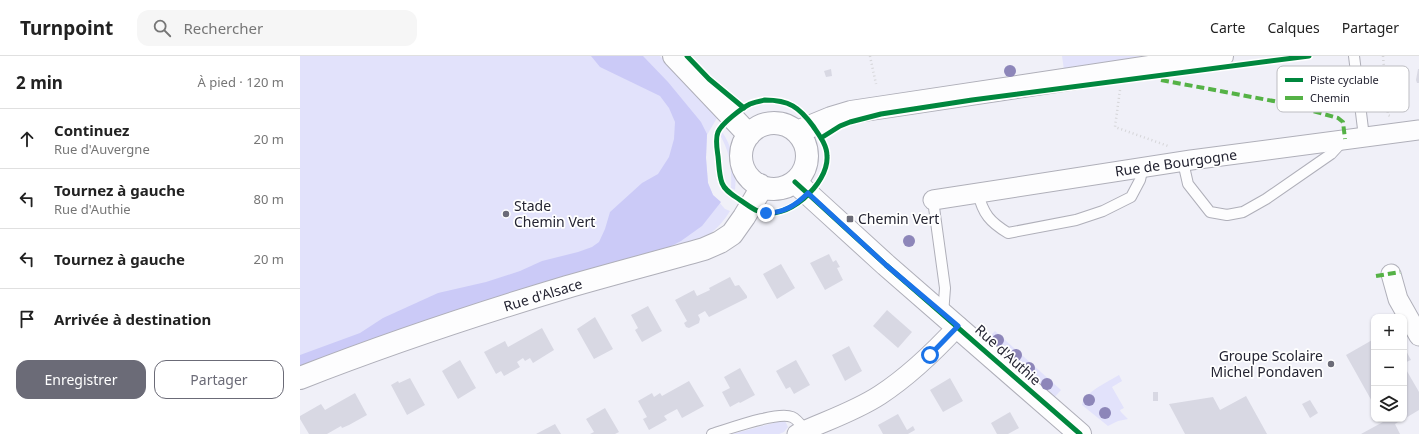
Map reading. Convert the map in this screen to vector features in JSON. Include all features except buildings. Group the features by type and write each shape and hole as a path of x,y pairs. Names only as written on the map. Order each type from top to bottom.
{"street":[{"path":"674,56 749,135"},
{"path":"797,132 831,118 851,112 1222,56"},
{"path":"772,124 781,124 790,127 797,132 806,148 807,158 801,175 795,182 778,189 768,188 751,180 745,172 742,163 743,148 749,135 764,125 772,124"},
{"name":"Rue de Bourgogne","path":"933,200 1143,167 1410,131"},
{"name":"Rue d'Authie","path":"795,182 886,265 1080,434"},
{"name":"Rue d'Alsace","path":"300,378 422,334 522,301 704,249 720,242 732,234 742,221 759,192 760,185"},
{"path":"1391,274 1398,299 1419,336"},
{"path":"801,432 843,415 880,395 908,375 930,355 950,320"}],"lane":[{"path":"1354,56 1355,66"},
{"path":"1361,112 1364,137"},
{"path":"1183,162 1188,184 1205,207 1210,212 1226,215 1243,212 1266,198 1331,154 1345,139"},
{"path":"978,193 981,205 989,220 997,227 1008,233 1076,220 1103,211 1131,197 1140,180 1143,167"},
{"path":"933,200 950,320"},
{"path":"712,434 762,419 786,415 794,418 801,432"}],"path":[{"path":"870,56 876,84"},
{"path":"1383,56 1384,66"},
{"path":"1121,86 1115,127 1171,147"},
{"path":"1388,112 1388,115 1410,131"}],"shaded area":[{"name":"Stade Chemin Vert","path":"300,56 660,56 717,118 707,135 706,158 708,183 713,195 725,209 730,211 718,226 704,239 300,369"},
{"path":"591,56 643,56 668,82 701,122 707,134 706,158 708,183 713,195 721,202 702,226 681,241 658,253 300,369 300,355 360,333 383,318 438,293 486,282 520,271 542,261 578,252 592,247 599,242 610,212 642,183 658,174 669,157 674,139 675,122 669,108 660,96 600,67"},
{"path":"1062,56 1142,56 1140,59 1064,70"},
{"path":"722,132 729,145 734,160 736,175 735,190 731,188 730,161 720,135"},
{"path":"995,331 1061,390 1053,399 987,339"},
{"path":"1119,375 1122,381 1112,387 1124,408 1120,410 1121,412 1128,419 1118,421 1108,426 1082,405 1087,396 1103,384"},
{"path":"785,421 788,427 784,432 779,434 732,434"}],"marked path":[{"path":"1161,80 1277,102"},
{"path":"1316,112 1338,118 1343,122 1345,139"},
{"path":"1376,276 1400,272"}],"cycle path":[{"path":"687,56 709,79 744,108"},
{"path":"821,138 840,126 881,114 972,100 1309,56"},
{"path":"765,100 781,101 798,109 813,126 822,140 827,152 826,167 821,178 813,189 793,206 781,211 769,213 753,209 732,195 725,188 720,177 716,144 718,132 728,120 750,104 765,100"},
{"path":"795,182 886,265 1080,434"}],"place":[{"name":"Stade Chemin Vert","path":"506,214"},
{"name":"Chemin Vert","path":"850,219"},
{"name":"Groupe Scolaire Michel Pondaven","path":"1331,364"}],"route":[{"path":"766,213 780,212 789,208 800,202 808,193 886,265 958,326 930,355"}]}
